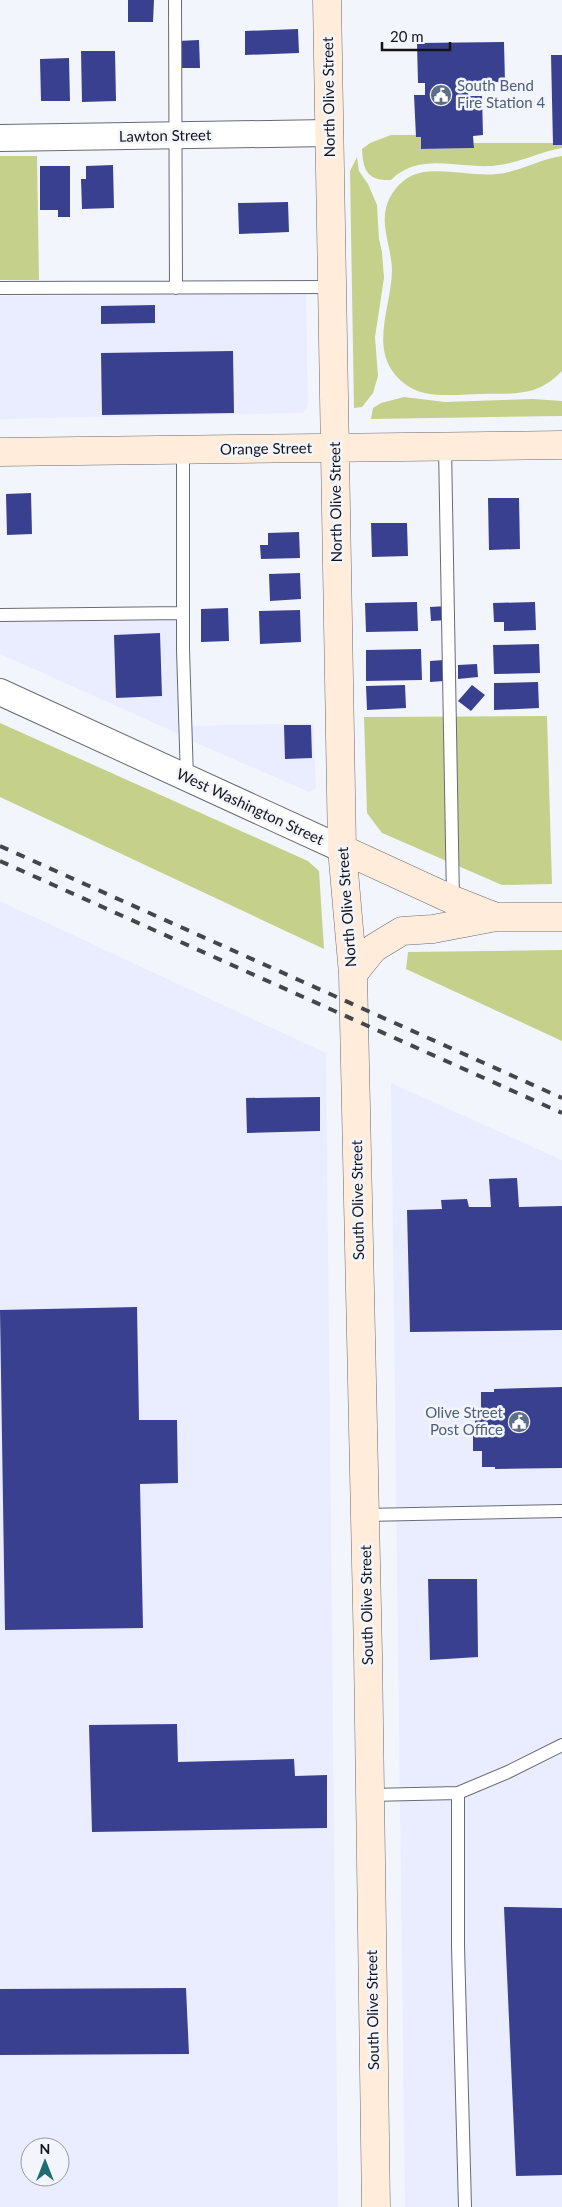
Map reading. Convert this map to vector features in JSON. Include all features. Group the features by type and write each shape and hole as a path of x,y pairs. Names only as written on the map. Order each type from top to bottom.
{"street":[{"name":"North Olive Street","path":"327,0 342,849 353,974 353,1004"},
{"name":"Lawton Street","path":"0,138 329,133"},
{"name":"Orange Street","path":"0,452 562,445"},
{"name":"West Washington Street","path":"0,692 342,849 453,913"},
{"path":"353,974 374,948 402,931 434,929 453,913 496,917 562,917"},
{"name":"South Olive Street","path":"353,1004 365,1514 376,2207"}],"lane":[{"path":"175,0 176,288"},
{"path":"0,288 332,287"},
{"path":"445,447 453,913"},
{"path":"183,450 182,613 187,779"},
{"path":"0,615 182,613"},
{"path":"365,1514 562,1511"},
{"path":"370,1795 458,1793 508,1772 562,1745"},
{"path":"458,1793 458,1946 465,2207"}],"shaded area":[{"path":"306,294 308,406 303,413 0,419 0,296"},
{"path":"176,619 179,734 0,654 0,621"},
{"path":"313,723 316,788 309,792 192,741 192,726"},
{"path":"0,901 326,1053 338,2207 0,2207"},
{"path":"391,1083 562,1160 562,2207 405,2207"}],"green space":[{"path":"391,135 416,135 416,137 421,137 421,149 474,148 474,143 562,143 562,148 499,165 429,164 415,166 403,171 391,180 376,179 365,168 362,149 370,143"},
{"path":"0,156 37,156 39,280 0,280"},
{"path":"562,156 562,371 544,385 525,392 516,393 442,395 422,392 405,384 393,372 386,359 383,346 385,316 392,271 385,216 387,203 392,194 399,185 411,176 420,173 441,171 497,174"},
{"path":"357,157 359,171 368,184 377,205 384,278 375,337 378,376 373,393 362,407 354,408 350,171"},
{"path":"404,397 445,402 533,399 562,401 562,416 371,419 373,408 381,403"},
{"path":"547,716 552,884 502,885 382,833 367,813 364,717"},
{"path":"0,723 308,861 319,871 324,949 0,797"},
{"path":"562,950 562,1041 406,969 408,952"}],"building":[{"path":"128,0 154,0 153,22 128,22"},
{"path":"298,29 299,53 245,55 245,31"},
{"path":"199,40 200,68 179,68 178,41"},
{"name":"South Bend Fire Station 4","path":"504,42 505,82 469,82 468,96 482,96 483,135 473,136 474,148 421,149 421,137 416,137 414,95 425,95 425,83 418,83 417,43"},
{"path":"81,51 115,51 116,101 82,102"},
{"path":"551,55 562,55 562,145 553,145"},
{"path":"69,58 70,101 41,101 40,59"},
{"path":"113,165 114,208 82,209 81,179 86,179 86,166"},
{"path":"40,166 70,166 70,217 58,217 58,210 40,210"},
{"path":"288,202 289,232 239,234 238,203"},
{"path":"155,305 155,323 101,324 101,306"},
{"path":"233,351 234,413 102,415 101,353"},
{"path":"31,493 32,534 7,535 6,494"},
{"path":"488,498 519,498 520,549 489,550"},
{"path":"371,523 407,523 408,556 372,557"},
{"path":"299,532 300,558 261,559 260,545 268,545 268,533"},
{"path":"300,573 301,599 270,601 269,574"},
{"path":"417,602 418,631 366,632 365,603"},
{"path":"535,602 536,630 504,631 504,622 494,622 493,603"},
{"path":"447,606 448,620 431,621 430,607"},
{"path":"228,608 229,641 201,642 201,609"},
{"path":"300,610 301,642 260,644 259,611"},
{"path":"160,633 162,696 116,698 114,635"},
{"path":"539,644 540,673 494,674 493,645"},
{"path":"421,649 422,680 366,681 366,650"},
{"path":"444,660 444,681 430,682 430,661"},
{"path":"477,664 478,677 458,679 458,665"},
{"path":"538,682 539,708 494,710 494,683"},
{"path":"405,685 406,708 367,710 366,686"},
{"path":"472,685 485,695 471,711 458,701"},
{"path":"284,725 311,725 312,758 285,759"},
{"path":"320,1097 320,1131 247,1133 246,1098"},
{"path":"517,1178 519,1207 562,1206 562,1330 410,1332 407,1210 442,1209 441,1200 467,1199 469,1207 491,1207 489,1179"},
{"path":"137,1307 139,1420 177,1420 178,1483 140,1484 143,1628 5,1630 0,1310"},
{"name":"Olive Street Post Office","path":"562,1387 562,1468 495,1469 495,1467 482,1467 482,1451 473,1451 475,1411 481,1411 481,1392 494,1392 494,1389"},
{"path":"428,1579 477,1579 478,1657 430,1660"},
{"path":"177,1724 178,1762 294,1759 295,1776 327,1775 327,1828 92,1832 89,1725"},
{"path":"504,1907 562,1908 562,2175 516,2176"},
{"path":"186,1988 189,2054 0,2055 0,1989"}],"railway":[{"path":"0,846 562,1098"},
{"path":"0,861 562,1113"}],"place":[{"name":"South Bend Fire Station 4","path":"441,95"},
{"name":"Olive Street Post Office","path":"519,1422"}]}
